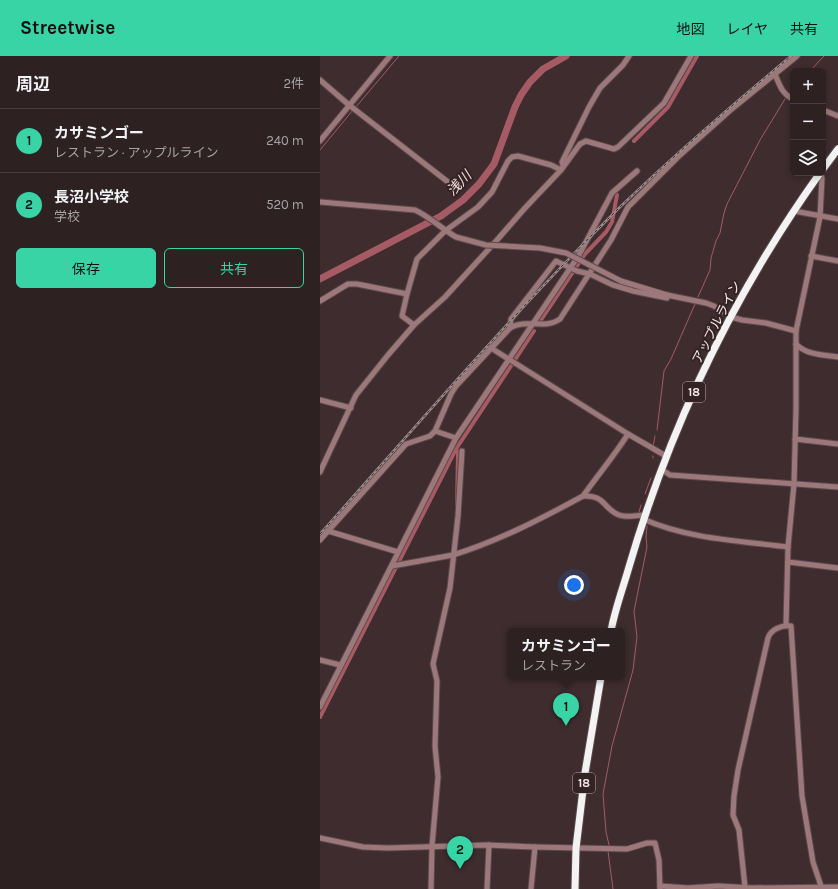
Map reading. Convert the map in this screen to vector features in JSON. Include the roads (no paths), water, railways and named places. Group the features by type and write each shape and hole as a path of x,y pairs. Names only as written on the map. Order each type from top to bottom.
{"highway":[{"path":"826,165 838,149"},
{"name":"アップルライン","path":"612,628 644,517 666,456 695,390 752,278 818,176"},
{"name":"18","path":"574,889 576,848 585,774 601,680"}],"street":[{"path":"320,141 390,56"},
{"path":"562,168 562,162 600,88 623,66 629,56"},
{"path":"320,472 356,395 414,325 445,296 562,168 580,144 586,141 614,149 618,147 664,103 691,56"},
{"path":"320,540 406,444 430,436 435,431 456,386 510,328 516,324 552,323 560,319 618,228 628,207 684,152 733,108 797,56"},
{"path":"775,74 781,88 790,97"},
{"path":"320,80 349,105 448,182"},
{"path":"826,111 838,116"},
{"path":"414,325 402,316 417,259 445,231 478,207 492,192 508,161 512,157 518,156 562,168"},
{"path":"320,707 340,665 395,565 398,552 456,438 512,362 534,324 573,269 579,254 612,193 637,171"},
{"path":"786,625 788,547 794,484 796,331 820,217 821,176"},
{"path":"320,202 415,210 456,237 486,245 540,248 566,253 621,281 667,295 706,303 714,306 731,317 766,323 796,331"},
{"path":"794,211 820,217 838,219"},
{"path":"811,256 838,262"},
{"path":"510,328 511,319 556,261 573,269 590,274 613,285 632,291 667,298 667,295"},
{"path":"320,301 348,284 357,284 407,294"},
{"path":"796,344 800,348 810,352 838,358"},
{"path":"491,348 628,434 666,456"},
{"path":"320,400 351,408"},
{"path":"435,431 456,438"},
{"path":"395,565 453,555 495,539 551,514 583,496 595,478 612,459 628,434"},
{"path":"795,440 838,444"},
{"path":"431,889 432,846 438,777 435,746 437,681 433,664 450,588 458,516 462,451"},
{"path":"661,470 670,475 838,487"},
{"path":"583,496 598,498 617,515 644,517 652,522 698,535 788,547"},
{"path":"328,531 398,552"},
{"path":"788,562 838,568"},
{"path":"745,887 739,830 733,815 738,770 768,638 770,632 786,625 791,626 802,796 813,862 821,888"},
{"path":"320,660 340,665"},
{"path":"320,838 363,847 388,848 489,845 627,849 647,843 655,843 659,860 660,887 688,888 718,886 745,887 753,889 838,887"},
{"path":"487,889 489,845"},
{"path":"531,889 535,847"}],"waterway":[{"path":"355,108 399,56"},
{"name":"浅川","path":"320,279 441,216 463,200 479,184 494,164 515,107 530,82 543,69 566,56"},
{"path":"634,141 668,107 697,56"},
{"path":"813,68 824,56"},
{"path":"698,297 710,270 711,258 720,233 727,204 760,140 785,99"},
{"path":"320,150 353,110"},
{"path":"541,320 585,254 606,232 612,222 617,195"},
{"path":"657,430 664,371 671,359 695,304"},
{"path":"320,717 456,449 534,331"},
{"path":"653,447 655,436"},
{"path":"456,449 458,452 457,506"},
{"path":"645,494 651,478"},
{"path":"639,512 641,505"},
{"path":"609,845 606,832 603,794 612,746 633,670 637,637 634,611 647,547 647,526"},
{"path":"608,851 613,889"}],"railway":[{"path":"320,534 504,328 580,247 661,169 791,56"}],"place":[{"name":"カサミンゴー","path":"566,726"},
{"name":"長沼小学校","path":"460,869"}]}
